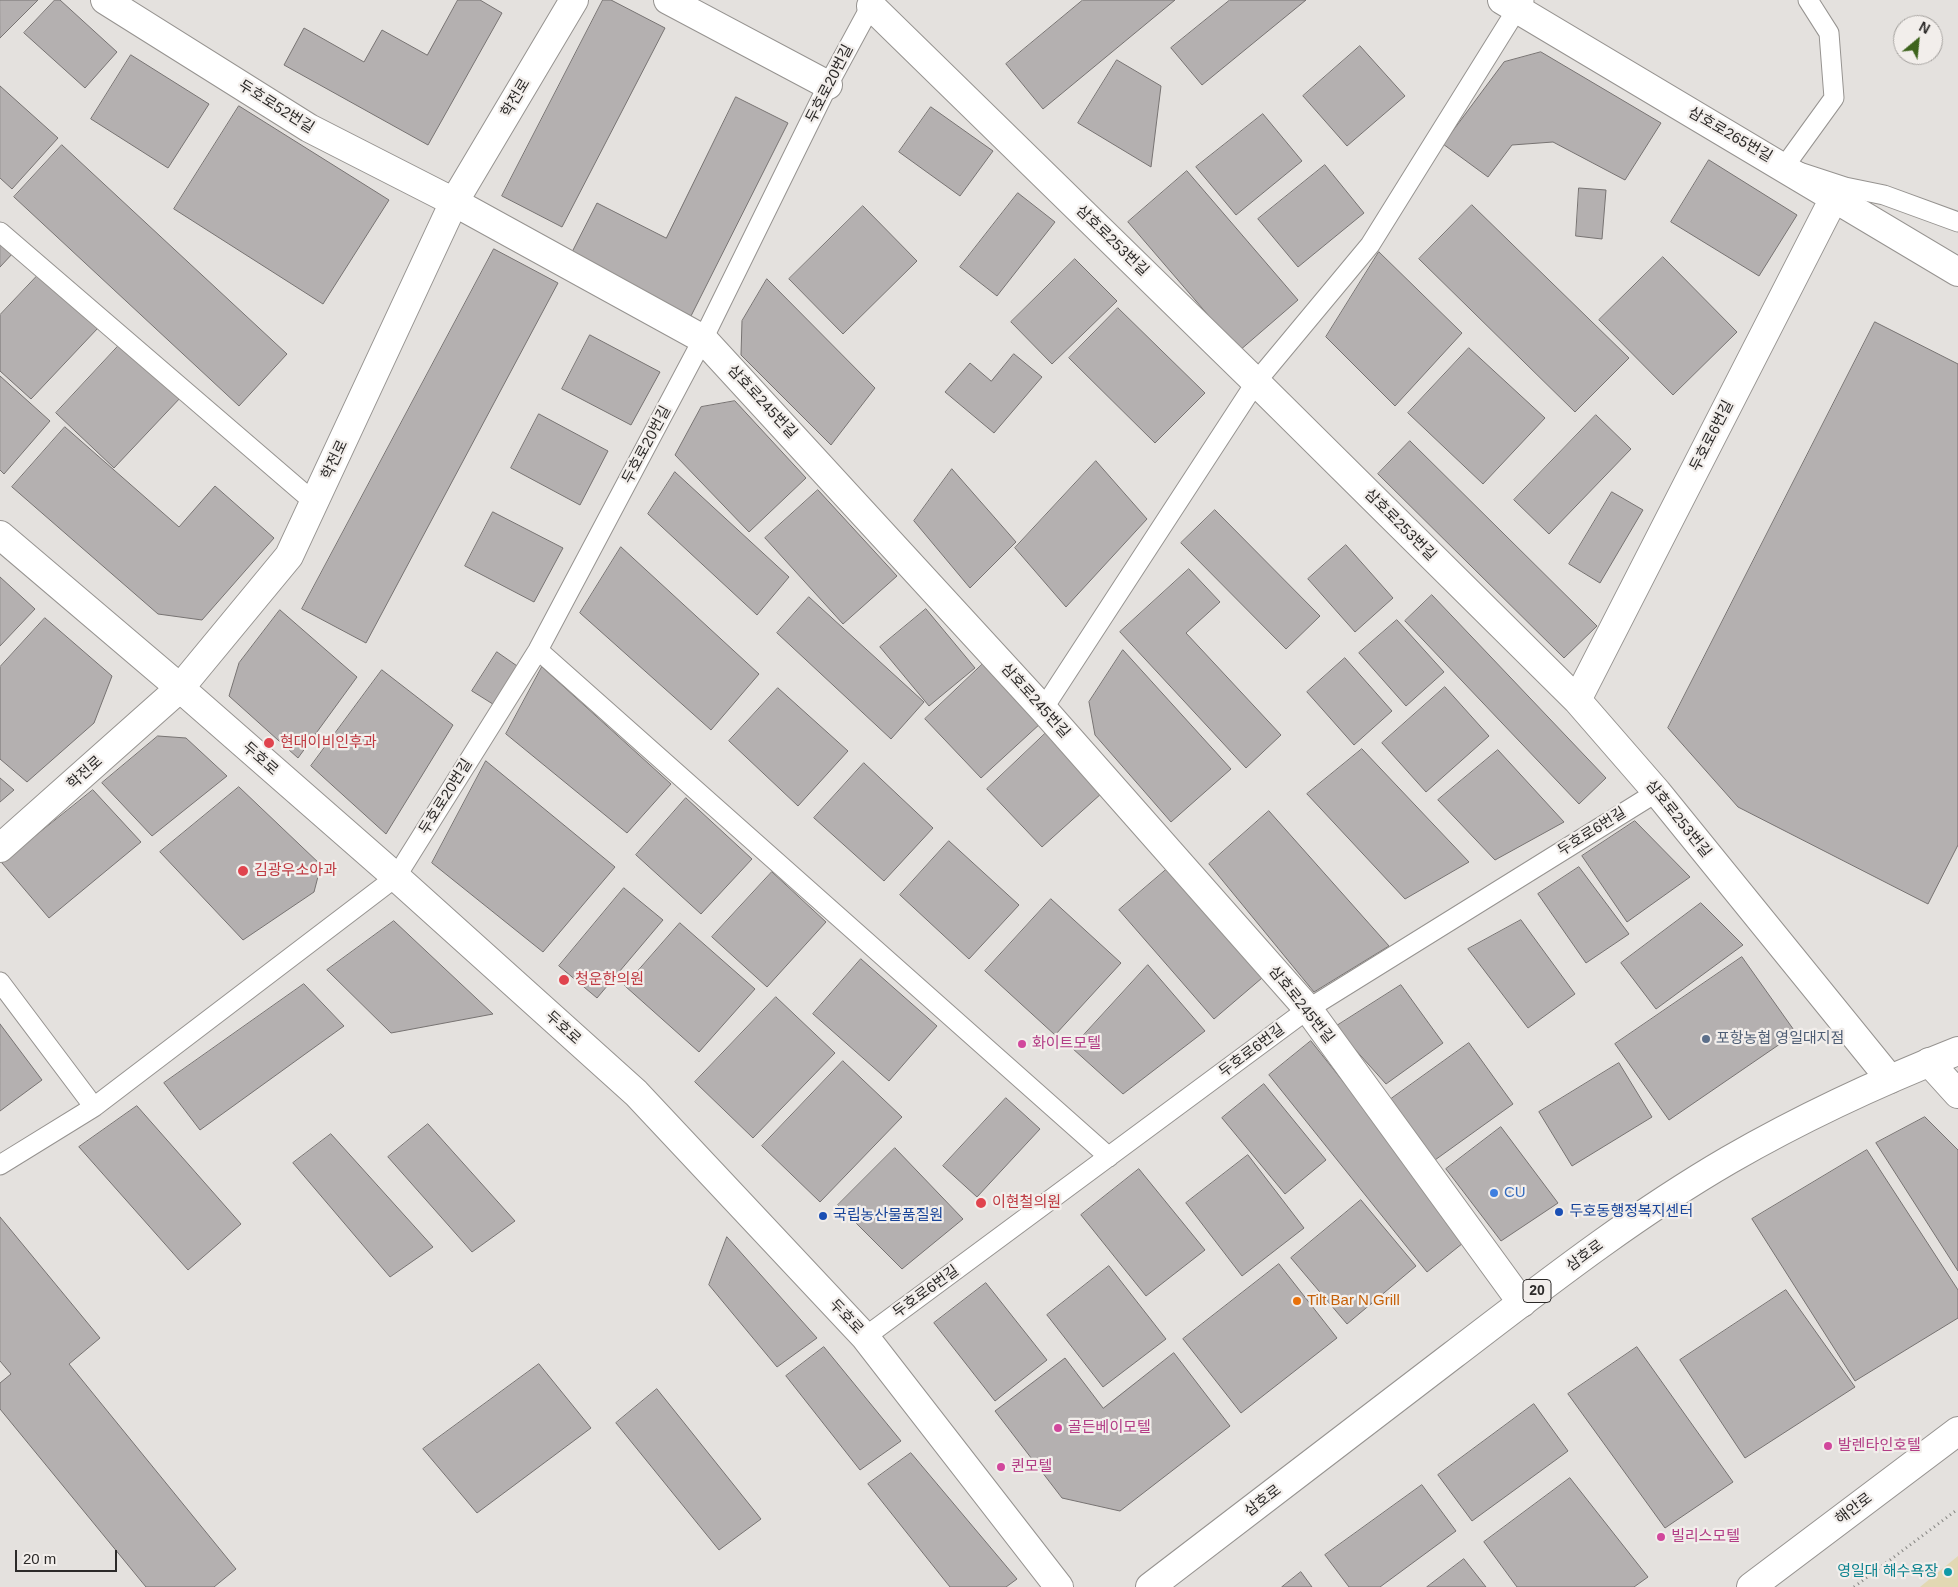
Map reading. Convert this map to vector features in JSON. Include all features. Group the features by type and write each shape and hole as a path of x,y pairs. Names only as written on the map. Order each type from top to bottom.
{"street":[{"name":"두호로52번길","path":"105,0 309,128 454,202"},
{"name":"학전로","path":"0,848 180,688 289,556 454,202 574,0"},
{"path":"668,0 828,85"},
{"name":"삼호로253번길","path":"873,3 1577,700 1657,792 1890,1079"},
{"name":"삼호로265번길","path":"1515,3 1958,272"},
{"name":"두호로6번길","path":"1577,700 1834,198"},
{"name":"삼호로245번길","path":"454,202 703,339 1043,709 1308,1009 1522,1303"},
{"name":"두호로","path":"0,534 396,877 636,1093 865,1337 1059,1587"},
{"name":"삼호로","path":"1150,1587 1522,1303 1605,1241 1670,1196 1799,1122 1890,1079 1958,1051"},
{"path":"1929,1062 1958,1094"},
{"name":"해안로","path":"1750,1587 1958,1431"}],"lane":[{"path":"1808,0 1828,33 1834,98 1784,167 1845,187 1884,195 1958,222"},
{"name":"두호로20번길","path":"396,877 538,650 703,339 828,85 873,3"},
{"path":"1043,709 1256,382 1370,245 1515,3"},
{"path":"0,232 315,503"},
{"path":"538,650 1109,1157"},
{"name":"두호로6번길","path":"865,1337 1308,1009 1657,792"},
{"path":"0,1165 94,1107 396,877"},
{"path":"0,982 94,1107"}],"path":[{"path":"1854,1587 1958,1509"}],"sand":[{"name":"영일대 해수욕장","path":"1958,1556 1958,1587 1920,1587"}],"building":[{"path":"0,0 38,0 0,38"},
{"path":"55,0 60,0 117,52 85,88 24,33"},
{"path":"458,0 480,0 502,13 428,145 284,65 304,28 364,62 382,30 427,55"},
{"path":"603,0 611,0 665,28 562,227 502,196"},
{"path":"1083,0 1175,0 1043,109 1006,64"},
{"path":"1230,0 1306,0 1202,85 1171,48"},
{"path":"1360,46 1405,96 1347,146 1303,96"},
{"path":"1541,52 1661,123 1625,180 1553,142 1512,145 1488,177 1443,144 1504,62"},
{"path":"131,55 209,104 168,168 91,119"},
{"path":"1117,60 1161,86 1151,167 1078,123"},
{"path":"0,86 58,138 12,189 0,178"},
{"path":"736,97 788,123 691,316 570,256 597,203 666,238"},
{"path":"239,106 389,200 323,304 174,209"},
{"path":"931,107 993,151 960,196 899,152"},
{"path":"1263,114 1302,161 1236,215 1196,167"},
{"path":"62,145 287,354 239,406 14,197"},
{"path":"1709,160 1797,215 1759,276 1671,222"},
{"path":"1325,165 1364,213 1298,267 1258,219"},
{"path":"1187,171 1298,300 1239,351 1128,222"},
{"path":"1579,188 1606,190 1602,239 1576,236"},
{"path":"1018,193 1055,222 997,296 960,267"},
{"path":"1472,205 1629,358 1575,412 1419,259"},
{"path":"863,206 917,261 843,334 789,279"},
{"path":"0,239 14,252 0,267"},
{"path":"494,249 558,283 366,643 302,609"},
{"path":"1379,252 1462,333 1395,406 1326,337"},
{"path":"1663,257 1737,332 1673,395 1599,320"},
{"path":"1075,259 1117,301 1052,364 1011,322"},
{"path":"40,273 98,328 31,399 0,371 0,315"},
{"path":"767,279 875,388 831,445 741,355 742,321"},
{"path":"1118,308 1205,393 1155,443 1069,358"},
{"path":"1875,322 1958,364 1958,845 1928,904 1738,807 1668,728"},
{"path":"590,335 660,372 631,425 562,389"},
{"path":"123,341 182,396 114,468 56,413"},
{"path":"1469,348 1545,418 1483,484 1408,413"},
{"path":"1014,354 1042,377 994,433 945,392 970,363 991,381"},
{"path":"0,376 50,421 4,474 0,470"},
{"path":"735,401 806,478 749,532 675,455 701,407"},
{"path":"539,414 608,451 580,505 511,468"},
{"path":"1596,415 1631,449 1549,534 1514,500"},
{"path":"65,427 179,527 215,486 274,538 202,620 158,614 12,487"},
{"path":"1410,441 1597,626 1564,658 1378,474"},
{"path":"1096,461 1147,519 1066,607 1015,548"},
{"path":"952,469 1016,542 970,588 914,521"},
{"path":"675,472 789,577 757,615 648,514"},
{"path":"818,490 897,576 843,624 765,538"},
{"path":"1612,492 1643,510 1600,583 1569,564"},
{"path":"1215,510 1320,616 1286,649 1181,543"},
{"path":"493,512 563,548 534,602 465,566"},
{"path":"1346,545 1393,598 1355,632 1308,579"},
{"path":"621,547 759,674 711,730 580,613"},
{"path":"1189,569 1220,602 1186,633 1281,735 1246,768 1120,632"},
{"path":"0,577 35,609 0,646"},
{"path":"1432,595 1606,778 1579,804 1405,621"},
{"path":"809,597 924,702 891,739 777,633"},
{"path":"926,609 975,668 929,706 880,647"},
{"path":"280,610 357,677 298,758 229,696 239,663"},
{"path":"45,618 112,676 94,723 27,782 0,759 0,667"},
{"path":"1397,620 1444,672 1406,706 1359,653"},
{"path":"1123,650 1231,769 1171,822 1095,735 1089,702"},
{"path":"497,652 520,668 496,706 472,691"},
{"path":"1345,658 1392,711 1354,745 1307,692"},
{"path":"986,661 1041,723 981,778 925,719"},
{"path":"542,667 671,784 627,833 506,734"},
{"path":"382,670 453,725 386,834 311,766"},
{"path":"1445,687 1489,736 1426,792 1382,743"},
{"path":"778,688 848,751 798,806 729,741"},
{"path":"1048,731 1102,793 1042,847 987,789"},
{"path":"158,736 186,738 227,776 152,836 102,783"},
{"path":"1362,749 1469,862 1405,899 1307,794"},
{"path":"1498,750 1564,822 1495,860 1438,800"},
{"path":"486,761 615,867 543,952 432,863"},
{"path":"864,763 933,828 884,881 814,818"},
{"path":"0,778 14,790 0,802"},
{"path":"239,787 321,865 314,892 243,940 160,852"},
{"path":"93,790 141,842 49,918 2,863"},
{"path":"686,798 752,859 701,914 636,855"},
{"path":"1269,811 1389,946 1314,992 1209,864"},
{"path":"1635,821 1690,877 1627,922 1582,856"},
{"path":"949,841 1019,905 969,959 900,895"},
{"path":"1579,867 1629,934 1586,963 1538,894"},
{"path":"1167,869 1262,978 1214,1019 1119,910"},
{"path":"772,872 826,922 767,987 712,937"},
{"path":"624,888 663,920 597,998 559,966"},
{"path":"1051,899 1121,963 1055,1035 985,971"},
{"path":"1701,903 1743,945 1656,1009 1621,963"},
{"path":"1521,920 1575,994 1528,1028 1468,949"},
{"path":"394,921 493,1014 391,1033 327,970"},
{"path":"680,923 755,989 699,1052 625,986"},
{"name":"포항농협 영일대지점","path":"1742,957 1796,1033 1669,1120 1615,1044"},
{"path":"861,959 937,1026 889,1081 813,1014"},
{"path":"1148,965 1205,1031 1123,1094 1072,1048"},
{"path":"304,984 344,1026 200,1130 164,1083"},
{"path":"1401,985 1443,1043 1386,1084 1335,1027"},
{"path":"776,997 835,1053 753,1138 695,1082"},
{"path":"0,1024 42,1080 0,1111"},
{"path":"1311,1041 1468,1239 1427,1272 1269,1075"},
{"path":"1469,1043 1513,1104 1435,1160 1391,1099"},
{"path":"843,1061 902,1117 820,1202 762,1146"},
{"path":"1619,1063 1652,1117 1572,1166 1539,1112"},
{"path":"1264,1084 1326,1160 1285,1194 1222,1118"},
{"path":"1006,1098 1040,1129 977,1197 943,1166"},
{"path":"137,1106 241,1224 188,1270 79,1147"},
{"path":"1925,1117 1958,1150 1958,1271 1876,1143"},
{"path":"428,1124 515,1221 472,1252 388,1157"},
{"path":"1501,1127 1558,1203 1501,1241 1446,1169"},
{"path":"331,1134 433,1247 390,1277 293,1163"},
{"path":"895,1148 963,1219 902,1269 838,1205"},
{"path":"1867,1150 1958,1290 1958,1318 1855,1381 1752,1219"},
{"path":"1248,1155 1304,1228 1242,1276 1186,1203"},
{"path":"1139,1169 1205,1250 1146,1296 1081,1215"},
{"path":"1361,1200 1416,1266 1347,1324 1291,1258"},
{"path":"0,1217 100,1338 69,1364 236,1569 214,1587 146,1587 0,1409 0,1383 11,1374 0,1361"},
{"path":"727,1237 817,1338 777,1367 709,1285"},
{"path":"1279,1264 1337,1338 1241,1413 1183,1339"},
{"path":"1109,1266 1166,1339 1103,1387 1047,1315"},
{"path":"986,1283 1047,1360 995,1401 934,1323"},
{"path":"1786,1290 1855,1387 1745,1458 1680,1360"},
{"path":"824,1347 901,1441 860,1470 786,1376"},
{"path":"1637,1347 1733,1482 1665,1528 1568,1394"},
{"path":"1174,1353 1230,1426 1120,1511 1062,1498 995,1411 1065,1358 1103,1408"},
{"path":"539,1364 591,1428 477,1513 423,1449"},
{"path":"657,1389 761,1519 719,1550 616,1423"},
{"path":"1534,1404 1568,1451 1472,1521 1438,1475"},
{"path":"911,1453 1017,1579 1006,1587 950,1587 868,1484"},
{"path":"1570,1478 1648,1577 1634,1587 1517,1587 1484,1542"},
{"path":"1422,1485 1456,1531 1380,1587 1349,1587 1325,1555"},
{"path":"1464,1559 1486,1587 1427,1587"},
{"path":"1301,1572 1312,1587 1282,1587"}],"place":[{"name":"현대이비인후과","path":"269,743"},
{"name":"김광우소아과","path":"243,871"},
{"name":"청운한의원","path":"564,980"},
{"name":"포항농협 영일대지점","path":"1706,1039"},
{"name":"화이트모텔","path":"1022,1044"},
{"name":"CU","path":"1494,1193"},
{"name":"이현철의원","path":"981,1203"},
{"name":"두호동행정복지센터","path":"1559,1212"},
{"name":"국립농산물품질원","path":"823,1216"},
{"name":"Tilt Bar N Grill","path":"1297,1301"},
{"name":"골든베이모텔","path":"1058,1428"},
{"name":"발렌타인호텔","path":"1828,1446"},
{"name":"퀸모텔","path":"1001,1467"},
{"name":"빌리스모텔","path":"1661,1537"},
{"name":"영일대 해수욕장","path":"1948,1572"}]}
